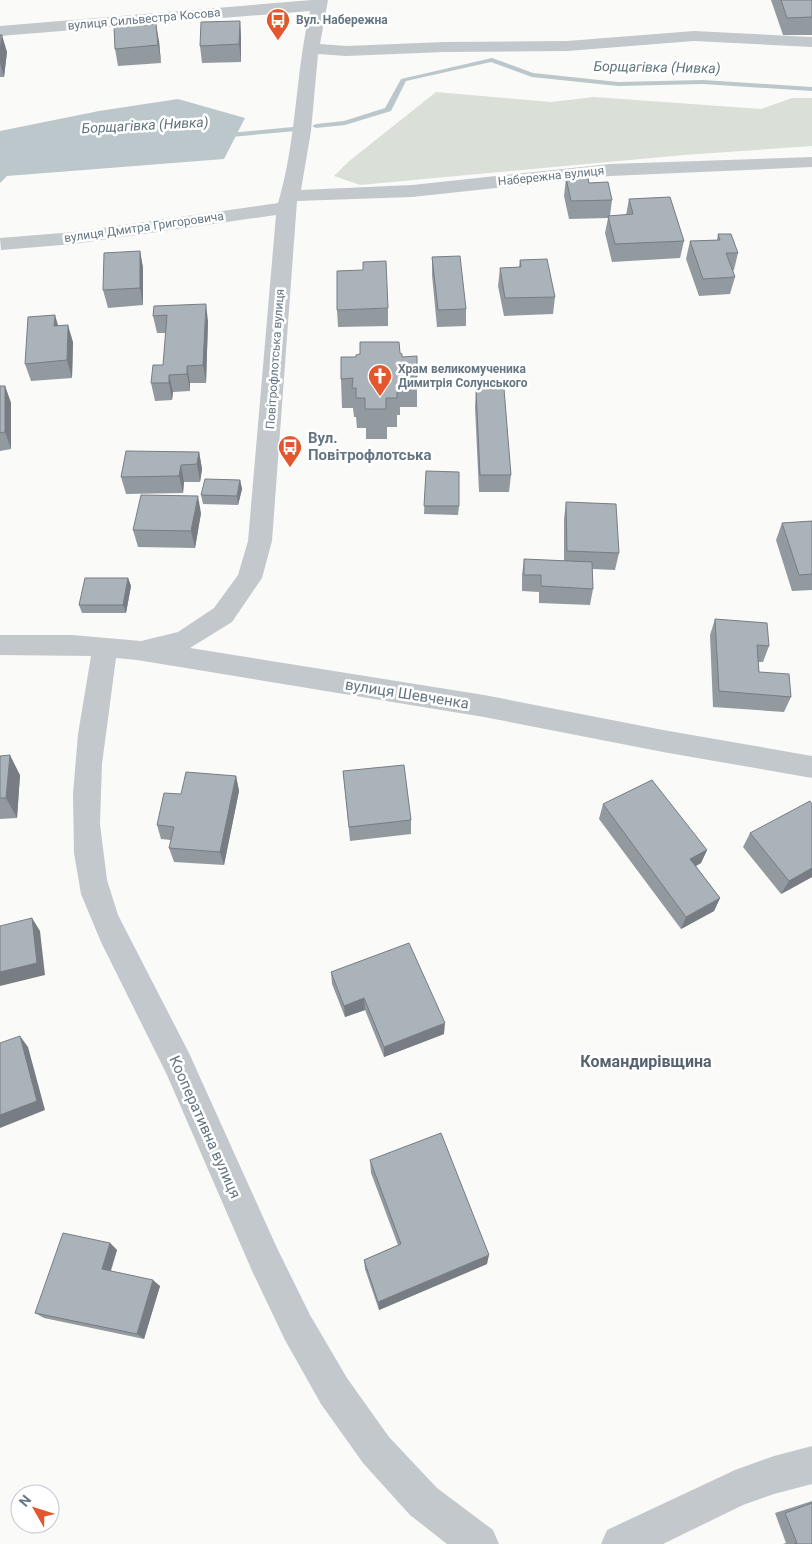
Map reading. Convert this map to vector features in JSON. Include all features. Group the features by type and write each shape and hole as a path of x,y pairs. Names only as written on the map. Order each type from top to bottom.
{"street":[{"name":"вулиця Сильвестра Косова","path":"0,31 319,2"},
{"name":"Повітрофлотська вулиця","path":"137,650 185,640 223,615 250,578 260,541 265,498 288,202 303,129 311,48 319,2"},
{"path":"311,48 346,51 444,47 567,46 694,36 812,42"},
{"name":"Набережна вулиця","path":"288,202 610,170 812,162"},
{"name":"вулиця Дмитра Григоровича","path":"1,244 74,238 239,213 288,202"},
{"name":"вулиця Шевченка","path":"0,645 72,645 137,650 484,706 663,741 812,767"},
{"name":"Кооперативна вулиця","path":"106,648 95,704 86,830 93,884 110,931 155,1017 198,1106 274,1280 329,1382 387,1463 424,1502 456,1529 479,1544"},
{"path":"621,1544 735,1490 774,1475 812,1465"}],"shaded area":[{"path":"436,92 551,102 594,97 761,109 792,98 812,98 812,146 684,155 360,185 334,176 348,162"}],"water":[{"path":"178,99 245,118 224,159 7,176 0,183 0,131 99,111"}],"building":[{"path":"781,0 812,0 812,17 787,18"},
{"path":"240,21 239,44 200,46 201,22"},
{"path":"156,24 158,45 115,49 114,27"},
{"path":"0,35 2,35 0,52"},
{"path":"566,178 588,178 589,183 608,182 612,200 571,201"},
{"path":"670,197 684,241 615,244 608,216 633,214 629,199"},
{"path":"718,234 731,234 738,253 726,253 735,277 703,279 690,241 720,240"},
{"path":"140,251 140,288 103,290 104,253"},
{"path":"460,256 466,309 438,310 432,257"},
{"path":"547,259 555,297 505,298 500,268 521,267 520,260"},
{"path":"386,261 388,308 337,310 337,271 363,270 363,262"},
{"path":"206,304 203,365 187,366 187,374 169,375 169,383 151,383 153,365 163,365 167,315 153,316 154,306"},
{"path":"55,315 54,326 68,325 67,360 25,364 28,317"},
{"path":"360,342 399,342 402,357 417,356 417,377 400,377 400,385 397,386 397,398 386,398 386,409 365,409 365,398 356,398 356,388 352,388 353,378 341,379 341,357 356,357 356,355 360,354"},
{"path":"0,386 5,386 5,432 0,433"},
{"path":"476,389 504,389 511,475 480,475"},
{"path":"126,451 199,452 197,464 181,465 179,476 121,477"},
{"path":"426,471 459,472 459,506 424,506"},
{"path":"205,479 240,480 237,496 201,495"},
{"path":"141,495 198,496 191,531 133,530"},
{"path":"566,502 616,504 619,553 567,551"},
{"path":"812,521 812,574 799,575 782,523"},
{"path":"524,559 592,562 593,589 541,586 541,575 524,575"},
{"path":"85,578 128,578 123,605 79,605"},
{"path":"715,619 767,623 769,646 757,645 759,672 789,674 791,697 719,691"},
{"path":"10,755 6,798 0,798 0,756"},
{"path":"404,765 411,820 349,827 343,771"},
{"path":"186,772 236,776 220,852 169,848 174,827 157,825 164,793 181,794"},
{"path":"652,780 707,850 690,859 720,898 686,917 603,804"},
{"path":"810,801 812,804 812,868 789,881 750,833"},
{"path":"32,918 37,963 0,972 0,926"},
{"path":"409,943 445,1023 384,1047 364,998 344,1006 331,972"},
{"path":"20,1036 37,1101 0,1115 0,1043"},
{"path":"441,1133 489,1255 378,1302 364,1260 401,1244 370,1160"},
{"path":"63,1233 110,1243 102,1269 153,1280 137,1334 35,1313"},
{"path":"812,1503 812,1544 794,1544 797,1543 785,1513"}],"waterway":[{"name":"Борщагівка (Нивка)","path":"316,126 345,123 388,109 403,80 492,60 532,75 618,84 703,82 812,89"},
{"name":"Борщагівка (Нивка)","path":"220,136 293,129"}],"place":[{"name":"Вул. Набережна","path":"278,41"},
{"name":"Храм великомученика Димитрія Солунського","path":"380,397"},
{"name":"Вул. Повітрофлотська","path":"290,468"}],"district":[{"name":"Командирівщина","path":"646,1061"}]}
